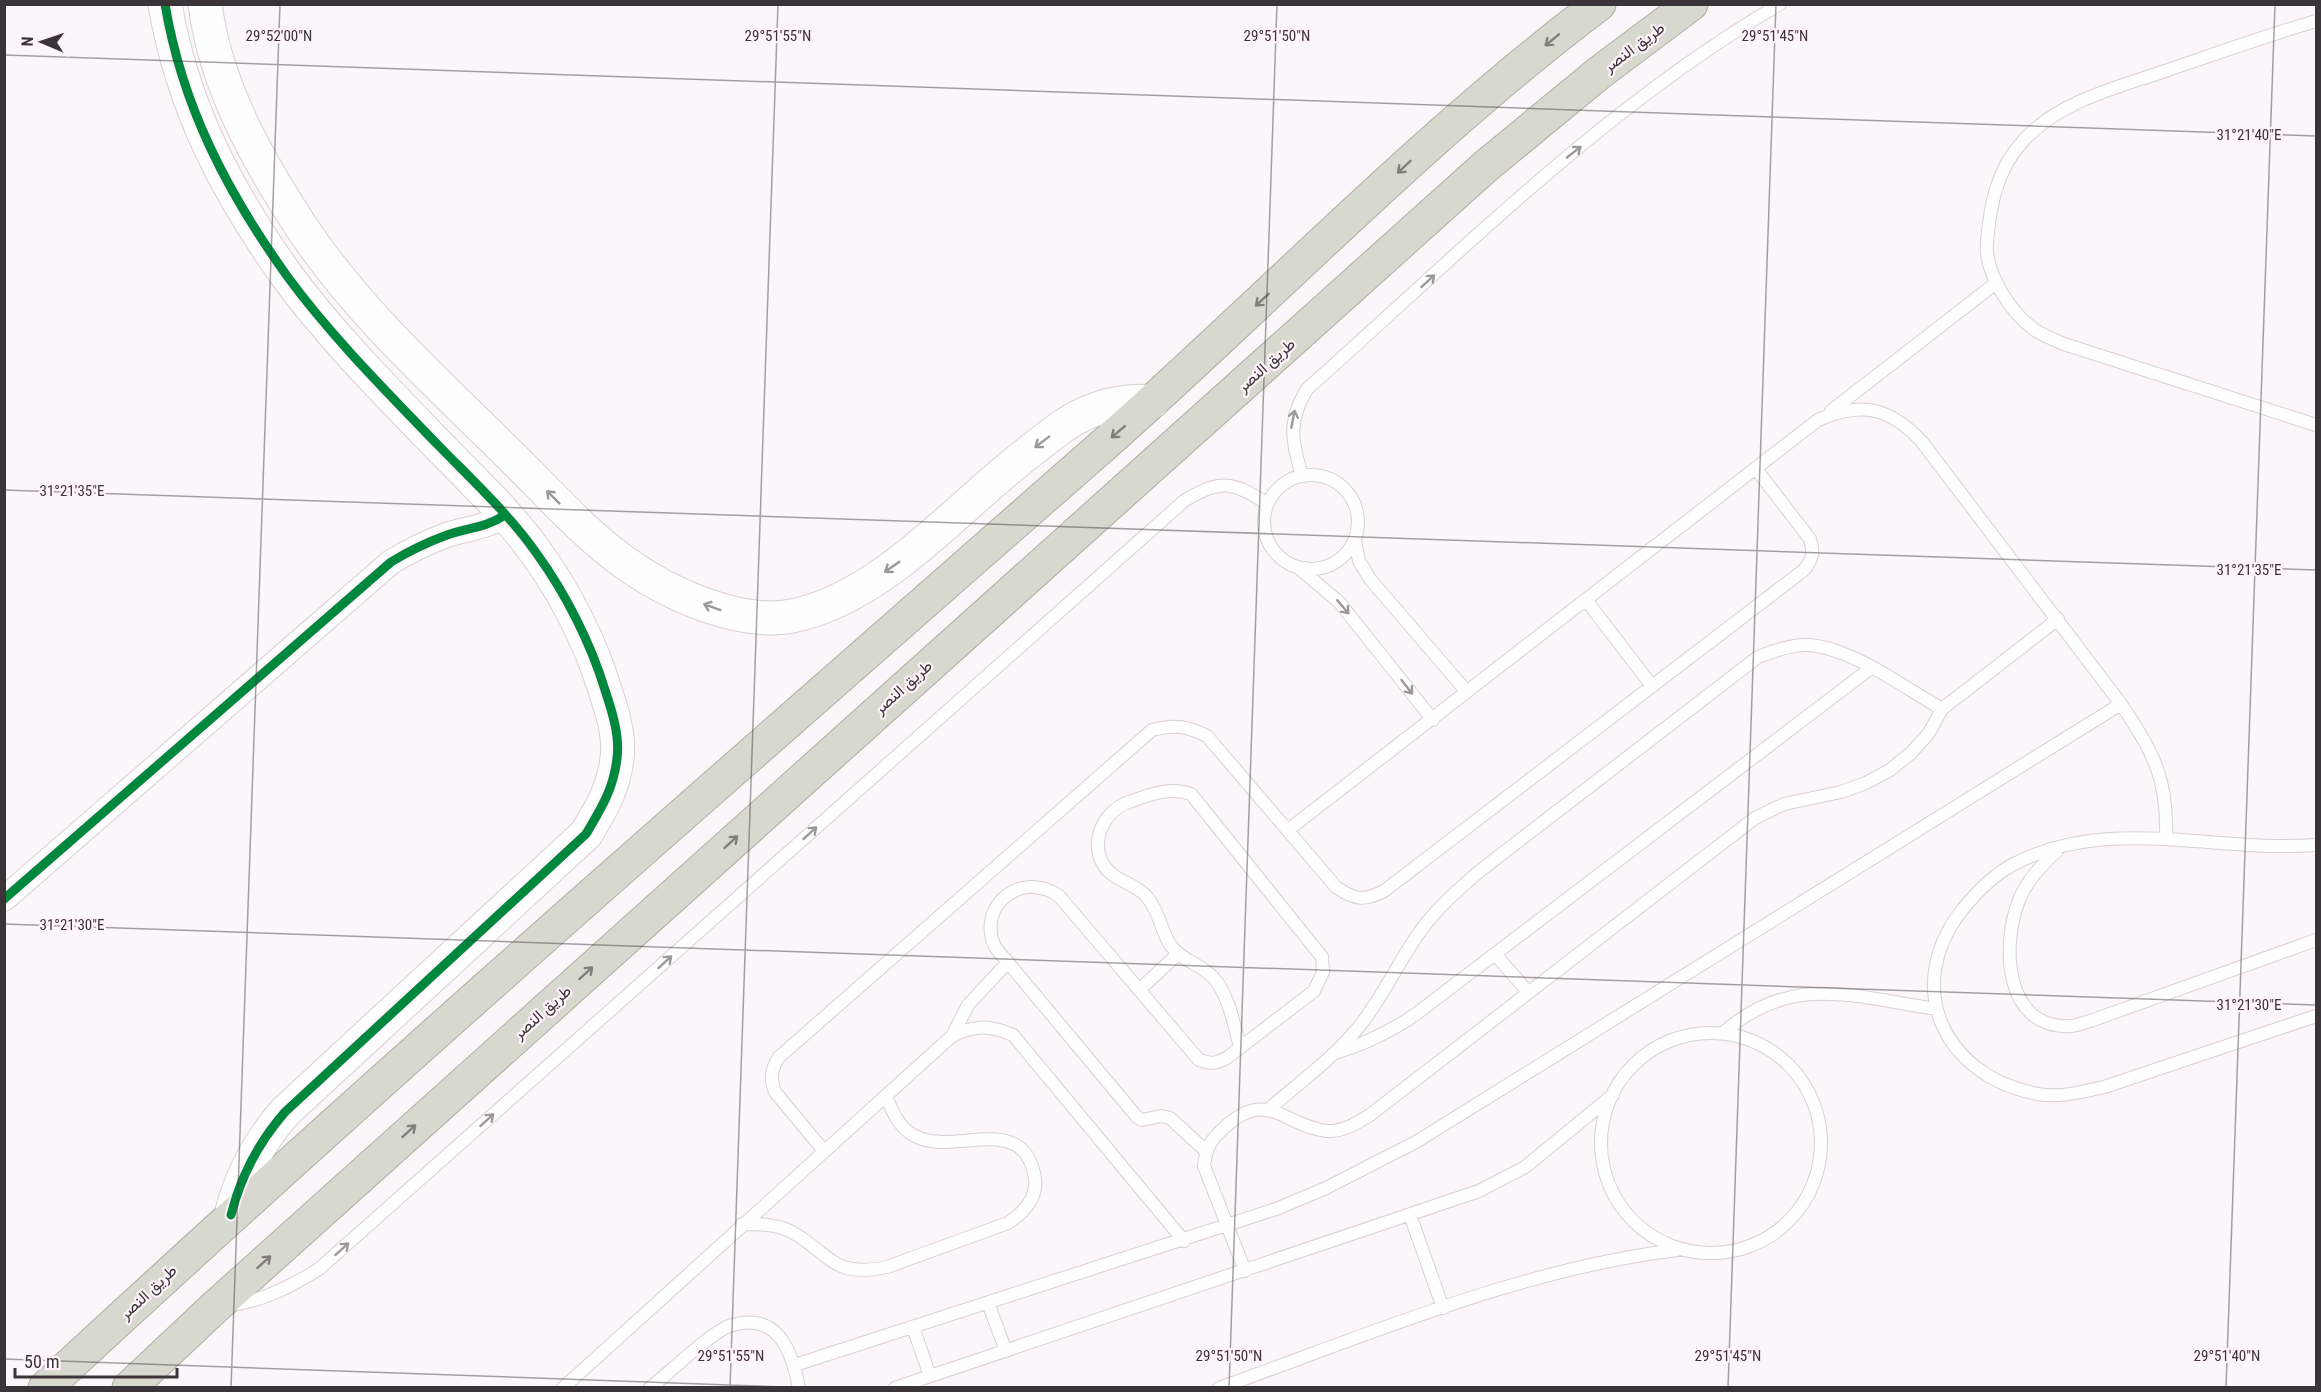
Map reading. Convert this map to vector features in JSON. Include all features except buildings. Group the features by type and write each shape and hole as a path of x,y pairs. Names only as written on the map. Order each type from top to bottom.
{"highway":[{"name":"طريق النصر","path":"45,1388 231,1215 668,826 1153,401 1446,128 1599,4"},
{"name":"طريق النصر","path":"129,1388 214,1307 1486,166 1599,74 1691,4"}],"street":[{"path":"165,4 172,51 189,101 209,149 249,221 288,278 335,334 505,515 536,553 555,581 597,663 614,717 618,756 610,794 586,834 285,1112 256,1150 237,1192 231,1215"},
{"path":"205,4 222,72 238,116 303,229 340,278 381,324 586,530 624,562 656,582 711,607 748,617 794,616 844,600 900,561 1004,471 1077,417 1114,404 1153,401"},
{"path":"467,474 499,444"},
{"path":"4,899 391,562 427,543 463,530 481,528 505,515"}],"lane":[{"path":"1302,476 1291,429 1296,408 1307,389 1558,165 1660,84 1780,4"},
{"path":"2316,21 2265,36 2086,99 2051,116 2022,141 2001,173 1990,210 1986,247 1996,283 2012,309 2036,331 2064,344 2316,425"},
{"path":"1288,830 1996,283"},
{"path":"1818,420 1840,411 1863,408 1886,413 1906,424 2058,619 2144,738 2160,770 2167,804 2166,840"},
{"path":"824,1151 775,1092 770,1081 772,1069 778,1058 1152,730 1170,725 1190,727 1207,736 1336,887 1351,897 1369,899 1384,891 1804,570 1811,561 1814,550 1810,539 1756,469"},
{"path":"1355,540 1346,554 1333,565 1317,569 1300,568 1285,562 1273,551 1265,536 1263,520 1267,504 1275,491 1287,481 1302,476 1319,475 1334,481 1347,492 1356,507 1358,523 1355,540 1359,561 1371,579 1467,692"},
{"path":"214,1307 242,1303 270,1295 319,1269 1184,501 1204,489 1227,484 1248,491 1267,504"},
{"path":"1300,568 1339,602 1433,720"},
{"path":"1586,600 1652,686"},
{"path":"1245,1271 1204,1166 1206,1151 1214,1137 1237,1116 1252,1109 1269,1109 1310,1127 1330,1131 1351,1126 1370,1115 1755,818 1784,804 1841,792 1866,783 1890,770 1911,753 1929,733 1942,709 2058,619"},
{"path":"1269,1109 1334,1053 1357,1029 1377,1002 1417,934 1447,900 1481,870 1758,657 1786,647 1816,645 1844,653 1942,709"},
{"path":"1334,1053 1363,1045 1391,1032 1870,668"},
{"path":"795,1365 1227,1227 1324,1190 1416,1142 2121,704"},
{"path":"1206,1151 1170,1118 1161,1116 1142,1120 1137,1117 995,947 990,936 989,923 993,912 1018,889 1033,885 1047,888 1059,896 1199,1060 1209,1064 1219,1063 1314,991 1323,972 1322,957 1191,794 1178,789 1133,800 1111,811 1098,834 1098,849 1103,863 1113,875 1130,883 1145,895 1157,910 1169,944 1178,954 1198,964 1216,981 1225,994 1240,1047"},
{"path":"2316,845 2277,848 2114,837 2062,846 2012,865 1978,891 1951,924 1935,964 1936,1009 1947,1038 1971,1064 2001,1083 2034,1094 2070,1095 2104,1087 2316,1016"},
{"path":"2062,846 2038,869 2020,897 2010,929 2009,962 2015,993 2029,1011 2049,1023 2071,1026 2093,1020 2316,940"},
{"path":"1139,990 1178,954"},
{"path":"1495,954 1528,993"},
{"path":"952,1036 968,1005 1008,962"},
{"path":"1723,1033 1741,1017 1760,1006 1802,993 1824,993 1936,1009"},
{"path":"563,1388 952,1036 971,1027 993,1026 1013,1035 1184,1241"},
{"path":"1219,1388 1443,1308 1565,1269 1619,1257 1682,1249 1719,1253 1756,1244 1773,1234 1794,1215 1810,1191 1821,1155 1821,1135 1815,1107 1802,1081 1791,1066 1760,1044 1723,1033 1685,1036 1650,1052 1622,1078 1606,1113 1602,1151 1611,1188 1626,1212 1647,1232 1682,1249"},
{"path":"895,1388 1479,1191 1525,1167 1613,1095"},
{"path":"742,1224 767,1224 791,1232 827,1260 846,1269 867,1271 887,1268 1008,1223 1022,1213 1032,1199 1035,1182 1032,1165 1022,1150 1008,1141 991,1137 937,1144 913,1136 895,1119 886,1096"},
{"path":"1410,1215 1443,1308"},
{"path":"988,1303 1006,1351"},
{"path":"650,1388 730,1325 752,1323 772,1329 788,1344 799,1388"},
{"path":"913,1327 930,1376"}],"cycle path":[{"path":"165,4 173,42 195,113 210,147 245,212 287,276 340,342 502,511 537,554 568,602 585,637 608,698 615,724 618,750 610,789 586,834 285,1112 267,1136 245,1173 231,1215"},
{"path":"4,899 391,562 433,541 484,525 505,515"}]}
